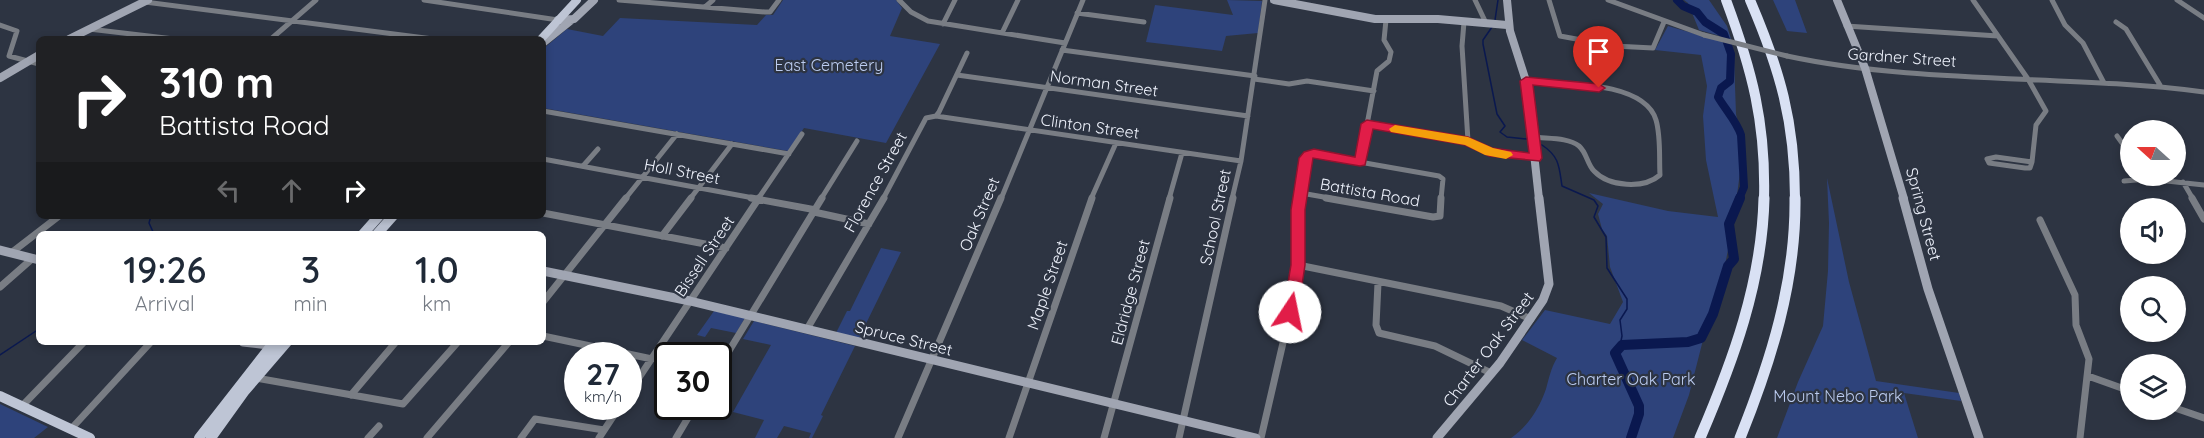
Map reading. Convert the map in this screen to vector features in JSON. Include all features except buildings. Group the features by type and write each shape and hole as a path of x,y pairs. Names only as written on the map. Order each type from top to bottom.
{"highway":[{"path":"1702,434 1726,380 1746,320 1759,268 1766,211 1766,152 1759,102 1743,43 1726,0"},
{"path":"1740,438 1763,384 1781,326 1791,272 1796,207 1795,165 1788,110 1774,60 1750,0"}],"main road":[{"path":"546,36 577,0"},
{"path":"366,231 376,219"},
{"path":"380,231 390,219"},
{"path":"199,438 218,420 278,345"},
{"path":"0,396 90,438"},
{"path":"194,438 218,420"},
{"path":"211,438 218,420"}],"street":[{"path":"274,36 316,0"},
{"path":"424,0 558,21 574,19"},
{"path":"546,38 574,19 594,0"},
{"path":"619,0 770,12 779,0"},
{"path":"705,7 713,0"},
{"path":"899,0 918,17 943,24 1065,43"},
{"path":"943,24 956,0"},
{"path":"1002,33 1018,0"},
{"name":"Oak Street","path":"897,438 1030,131 1083,0"},
{"name":"School Street","path":"1179,438 1241,161 1265,0"},
{"path":"1274,0 1386,20 1438,19 1507,25 1507,0"},
{"path":"1475,0 1486,23"},
{"path":"1549,0 1560,36 1614,46 1653,48 1664,22"},
{"name":"Gardner Street","path":"1608,0 1704,35 1824,64 2160,86 2204,92"},
{"name":"Spring Street","path":"1837,0 1865,68 1888,142 1928,289 1978,438"},
{"path":"1973,0 2028,79 2046,111 2036,125 2031,162 2030,168 1997,165 1989,163 1987,159 1996,157 2031,162"},
{"path":"2052,0 2065,25 2083,44 2104,83"},
{"path":"2177,0 2204,18"},
{"path":"75,36 146,1 408,36"},
{"path":"1077,14 1144,22"},
{"path":"1360,162 1377,71 1389,61 1391,52 1384,40 1386,20"},
{"path":"1464,22 1462,46 1468,141"},
{"path":"2116,22 2126,29 2160,86"},
{"path":"0,25 17,31 17,37 8,53 9,56 36,64"},
{"name":"Charter Oak Street","path":"1437,438 1532,320 1545,301 1549,284 1526,81 1520,55 1507,25"},
{"path":"1846,26 1998,36"},
{"path":"89,29 148,36"},
{"path":"1062,50 1289,84 1307,81 1374,91"},
{"name":"Florence Street","path":"807,329 884,198 926,118 936,116 967,53"},
{"path":"0,78 36,56"},
{"name":"Norman Street","path":"957,75 1248,116"},
{"path":"1526,81 1613,89 1627,92 1646,102 1656,114 1660,175 1656,181 1647,184 1605,178 1594,171 1585,153 1578,146 1568,142 1533,137"},
{"path":"546,112 789,154"},
{"name":"Clinton Street","path":"936,116 1241,161"},
{"path":"1367,124 1468,141 1489,152 1536,158"},
{"path":"546,298 641,177 678,134"},
{"name":"Bissell Street","path":"642,374 802,134"},
{"path":"2117,136 2120,140"},
{"path":"732,347 857,141"},
{"name":"Maple Street","path":"1009,438 1094,191 1116,143"},
{"path":"662,236 732,144"},
{"path":"584,166 598,149"},
{"name":"Eldridge Street","path":"1104,438 1182,153"},
{"name":"Battista Road","path":"1309,155 1360,162 1439,176 1443,179 1440,216 1432,218 1300,193 1306,158 1309,155"},
{"name":"Holl Street","path":"546,160 759,199 869,224"},
{"path":"2186,183 2204,185"},
{"path":"2185,186 2204,219"},
{"path":"1262,438 1295,291 1300,193"},
{"path":"546,214 726,248"},
{"path":"40,231 55,219"},
{"path":"2040,220 2075,295 2077,303 2074,316 2086,348 2088,376 2080,438"},
{"path":"11,253 36,234"},
{"path":"0,250 36,259"},
{"path":"0,287 36,259"},
{"path":"1298,265 1378,283 1501,306 1532,320"},
{"name":"Spruce Street","path":"546,272 690,301 1256,438"},
{"path":"1378,283 1376,325 1378,333 1435,346 1491,373"},
{"path":"546,337 652,359"},
{"path":"22,406 81,345"},
{"path":"71,429 148,345"},
{"path":"351,395 393,345"},
{"path":"251,377 404,404 455,345"},
{"path":"427,438 506,345"},
{"path":"2088,376 2120,387"},
{"path":"2186,412 2204,418"},
{"path":"521,438 535,419 604,430"},
{"path":"599,438 611,420"},
{"path":"676,438 687,420"},
{"path":"368,438 379,426"}],"green space":[{"name":"East Cemetery","path":"783,0 896,0 902,8 890,36 940,44 886,143 804,128 788,151 546,109 546,46 567,29 603,36 620,18 757,25 766,15 773,15"},
{"path":"1227,0 1262,1 1258,33 1226,36 1222,51 1146,42 1155,5 1233,15"},
{"path":"1684,0 1709,0 1727,26 1731,39 1699,30 1688,3"},
{"path":"1773,0 1795,0 1807,33 1787,31"},
{"name":"Charter Oak Park","path":"1668,26 1730,44 1734,58 1736,114 1743,149 1733,226 1721,284 1689,395 1673,438 1511,438 1523,428 1536,410 1557,358 1522,340 1545,310 1610,324 1623,302 1610,267 1607,236 1602,229 1598,214 1603,204 1589,193 1668,211 1718,217 1706,160 1703,116 1707,86 1701,55 1655,50"},
{"name":"Mount Nebo Park","path":"1827,178 1849,282 1876,381 1959,393 1961,401 1904,393 1918,438 1777,438 1798,382 1823,326 1828,271"},
{"path":"881,248 901,252 859,338 836,333 847,311 850,311"},
{"path":"714,311 745,318 736,333 711,328 705,337 697,335"},
{"path":"754,321 855,346 812,438 809,438 811,433 784,426 777,438 755,438 764,420 733,412 771,345 743,339"},
{"path":"0,404 48,427 34,438 0,438"}],"waterway":[{"path":"1495,20 1498,0"},
{"path":"1677,0 1683,6 1697,12 1705,22 1724,34 1731,54 1730,81 1721,88 1718,97 1741,135 1744,187 1739,199"},
{"path":"1492,27 1483,40 1483,44 1497,114 1505,126 1500,132 1507,137 1527,139"},
{"path":"1542,145 1555,158 1562,186 1594,200 1598,206 1594,217 1606,237 1607,268 1627,299 1627,309 1620,320 1622,336 1620,346"},
{"path":"1631,438 1639,414 1639,406 1615,353 1622,345 1688,342 1701,338 1713,314 1728,266 1734,259 1729,224 1740,198"},
{"path":"150,219 149,223 153,231"},
{"path":"0,355 36,331"}],"slow traffic":[{"path":"1395,129 1468,141 1489,152 1506,155"}],"route":[{"path":"1290,312 1298,265 1298,210 1306,158 1309,155 1360,162 1367,124 1468,141 1489,152 1536,158 1526,81 1599,88"}]}
